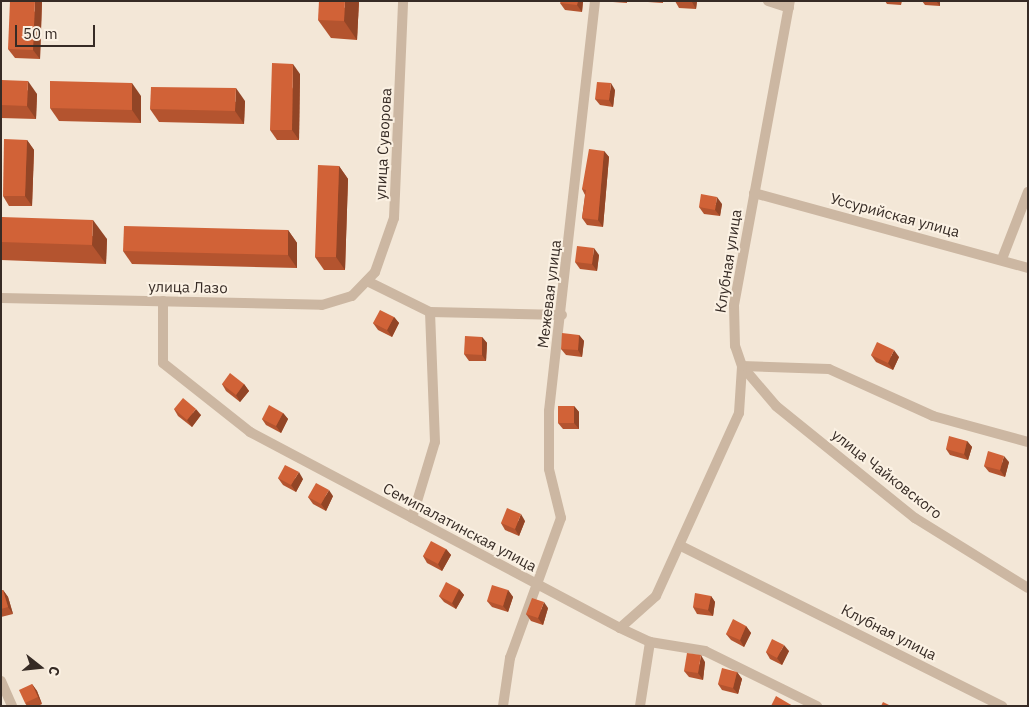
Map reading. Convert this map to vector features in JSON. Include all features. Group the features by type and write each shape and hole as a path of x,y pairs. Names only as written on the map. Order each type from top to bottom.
{"street":[{"name":"улица Суворова","path":"367,281 375,272 394,218 403,1"},
{"name":"Межевая улица","path":"533,584 561,518 549,469 549,412 562,316 595,1"},
{"path":"768,1 790,5"},
{"name":"Клубная улица","path":"620,628 656,596 681,546 739,413 742,366 735,346 734,305 790,5"},
{"path":"1002,259 1028,192"},
{"name":"Уссурийская улица","path":"754,193 1002,259 1028,268"},
{"name":"улица Лазо","path":"1,298 322,305 352,296 367,281"},
{"path":"367,281 430,312 562,316"},
{"name":"Семипалатинская улица","path":"163,302 163,363 250,432 533,584 620,628 650,642 705,650 817,706"},
{"path":"412,518 435,442 430,312"},
{"path":"742,366 829,369 933,416 1028,442"},
{"name":"улица Чайковского","path":"742,366 776,406 915,518 1028,588"},
{"name":"Клубная улица","path":"681,546 1002,706"},
{"path":"503,706 510,658 533,584"},
{"path":"640,706 650,642"},
{"path":"1,681 12,706"}],"building":[{"path":"10,1 35,1 33,50 8,49"},
{"path":"319,1 345,1 344,21 318,20"},
{"path":"561,1 578,1 577,5 560,3"},
{"path":"272,63 293,64 292,130 270,130"},
{"path":"1,80 28,81 27,106 1,105"},
{"path":"50,81 132,83 132,110 50,108"},
{"path":"597,82 611,83 609,100 595,99"},
{"path":"151,87 236,88 235,111 150,109"},
{"path":"4,139 27,140 25,196 3,196"},
{"path":"589,149 604,151 598,220 582,218 586,190 582,189"},
{"path":"318,165 339,166 336,257 315,257"},
{"path":"701,194 717,197 715,210 699,207"},
{"path":"1,217 93,220 92,245 1,242"},
{"path":"124,226 288,230 288,255 123,251"},
{"path":"577,246 594,248 592,264 575,262"},
{"path":"380,310 394,317 387,330 373,323"},
{"path":"562,333 579,335 578,350 561,349"},
{"path":"465,336 482,337 482,355 464,354"},
{"path":"877,342 894,350 888,363 871,355"},
{"path":"230,373 244,384 236,395 222,384"},
{"path":"183,398 196,409 187,420 174,409"},
{"path":"269,405 283,413 276,426 262,419"},
{"path":"558,406 574,406 574,423 558,423"},
{"path":"949,436 967,441 964,454 946,449"},
{"path":"988,451 1004,456 1000,470 984,466"},
{"path":"285,465 299,472 291,485 278,478"},
{"path":"316,483 329,490 321,504 308,497"},
{"path":"507,508 521,514 515,529 501,523"},
{"path":"431,541 446,549 438,564 423,556"},
{"path":"446,582 459,589 452,603 439,596"},
{"path":"492,585 508,590 503,606 487,601"},
{"path":"3,590 8,607 1,609 1,591"},
{"path":"695,593 711,596 708,610 693,607"},
{"path":"532,598 544,602 538,618 526,614"},
{"path":"733,619 746,626 740,640 726,634"},
{"path":"772,639 784,645 777,658 766,652"},
{"path":"687,653 701,655 698,673 684,671"},
{"path":"722,668 737,672 733,688 718,684"},
{"path":"32,684 38,697 25,703 19,690"},
{"path":"776,696 793,706 771,706"},
{"path":"883,702 891,706 881,706"}]}
